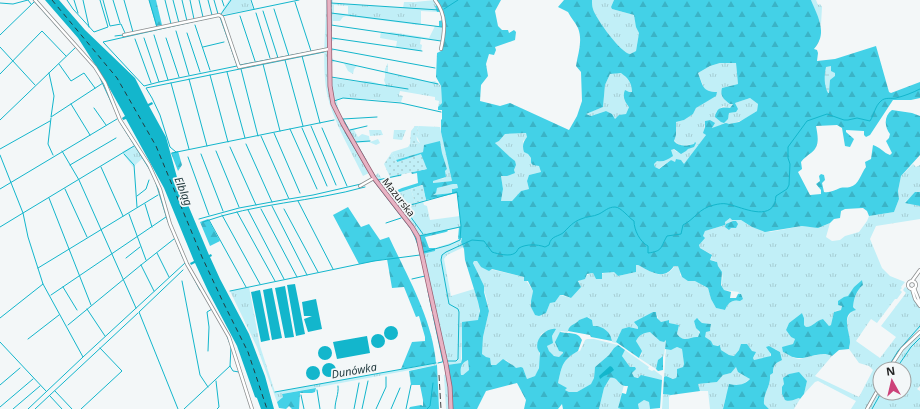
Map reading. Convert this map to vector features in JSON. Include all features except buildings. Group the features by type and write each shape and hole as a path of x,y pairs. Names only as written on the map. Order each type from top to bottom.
{"main road":[{"name":"Mazurska","path":"329,0 330,86 333,104 374,178 412,227 418,239 446,364 450,387 451,409"}],"street":[{"path":"35,0 95,67 105,83 123,125 149,164 160,189 170,224 187,264 229,337 252,409"},
{"path":"435,0 441,9 445,24 441,49"},
{"path":"124,35 219,15 222,17 239,67 329,49"},
{"path":"360,186 374,178"},
{"path":"920,270 913,281 909,282 908,284 909,288 913,289 920,303"},
{"path":"913,281 916,285 913,289 915,298 920,306"},
{"path":"894,361 902,349 920,332"},
{"path":"867,409 872,400"}],"green space":[{"path":"149,0 156,0 162,25 156,26"},
{"path":"229,0 250,0 253,9 222,15 222,11"},
{"path":"326,0 328,0 330,94 369,173 363,176 339,127 328,98 324,62"},
{"path":"330,0 333,0 333,3 403,8 404,2 435,0 439,5 437,12 421,11 421,24 419,25 346,16 340,21 333,21 333,25 330,25","holes":["334,5 348,6 348,14 334,13"]},
{"path":"435,0 501,0 495,11 498,26 502,30 508,30 509,33 514,30 516,32 515,40 495,47 496,50 494,55 489,54 486,64 488,76 481,85 480,101 500,106 510,103 569,130 577,116 582,101 581,72 576,66 580,47 580,38 578,28 568,12 558,7 564,0 592,0 592,6 595,14 604,27 615,42 630,54 636,51 639,33 636,27 634,15 612,9 611,7 614,0 811,0 819,19 821,31 818,43 814,49 817,50 818,53 817,61 835,59 876,46 889,92 891,93 920,82 920,98 911,100 893,100 870,135 866,137 864,135 864,131 846,130 846,132 854,139 850,147 845,146 842,128 837,125 816,126 818,138 816,147 801,162 802,169 798,172 810,195 821,194 821,190 816,184 820,181 819,176 821,174 824,175 825,180 822,183 824,192 850,187 856,184 866,167 865,162 871,159 873,145 890,155 892,153 886,141 890,134 886,124 886,118 892,110 912,113 920,116 920,155 901,176 898,191 899,199 894,212 869,216 867,211 863,208 845,209 841,211 840,218 834,219 830,223 818,228 802,226 765,232 752,227 741,220 732,220 730,218 725,222 725,225 705,231 703,236 705,238 699,245 700,248 712,255 710,260 717,262 722,272 721,285 724,290 731,292 730,298 736,298 738,294 741,294 743,299 740,301 731,302 727,305 725,310 716,308 711,299 708,288 695,281 688,281 682,277 678,266 674,266 666,273 657,274 636,265 636,272 618,276 614,272 602,273 602,279 596,279 593,273 587,274 585,279 578,281 581,287 571,298 560,295 555,302 550,303 546,313 539,316 535,315 531,307 533,291 528,281 524,281 524,277 492,269 489,271 481,267 477,261 474,261 473,263 484,286 489,311 483,337 482,354 490,358 491,365 496,365 503,359 516,368 523,368 527,379 535,376 539,368 540,353 537,345 538,340 540,336 548,330 556,329 552,336 553,343 547,346 549,351 554,356 559,357 563,353 559,351 555,342 560,332 578,335 582,340 578,351 569,357 562,368 558,383 567,388 565,390 569,392 577,392 591,384 594,378 595,367 618,345 625,350 622,356 630,367 635,367 636,369 632,373 634,377 638,378 641,375 662,380 660,408 650,409 649,402 644,400 638,404 639,409 618,408 622,393 626,394 628,386 624,386 616,379 610,378 604,388 599,409 563,409 562,404 558,409 524,409 526,400 517,383 486,391 477,409 452,409 447,365 461,363 462,322 478,320 480,311 465,260 464,249 461,242 462,238 458,239 459,227 461,226 457,193 426,200 422,185 394,194 391,193 418,183 417,173 412,174 411,172 427,169 397,162 396,160 423,152 424,145 440,141 447,169 445,171 446,177 433,181 433,183 452,181 441,132 442,110 438,110 438,107 442,103 441,86 436,77 437,53 441,51 444,36 442,27 439,26 439,21 443,20 442,12 437,12 435,6 438,5","holes":["720,63 736,63 738,84 722,88 721,91 724,99 730,104 733,104 730,108 719,109 715,117 724,123 728,119 729,113 736,112 738,109 735,103 750,98 758,104 757,111 739,122 729,124 726,123 712,128 715,123 710,120 705,121 703,133 706,135 684,164 681,160 676,159 675,162 671,160 659,169 655,167 654,164 657,161 662,161 673,156 671,150 674,149 681,154 694,147 695,142 694,144 683,146 674,141 676,135 676,122 684,120 693,114 696,108 716,96 717,92 708,91 704,87 698,73 710,66","621,73 630,83 632,92 625,90 624,95 625,101 629,107 626,114 619,115 615,119 612,114 606,111 591,116 586,114 603,107 605,85 610,74","526,133 527,137 523,146 524,152 531,158 531,163 533,165 539,166 541,172 529,175 527,181 529,189 521,191 512,201 501,201 503,189 501,176 507,176 515,173 514,170 516,165 515,161 495,143 505,134","457,184 458,188 452,189 452,193 433,195 436,193 437,188","468,360 469,370 461,375 461,368 462,364"]},
{"path":"592,0 614,0 611,7 612,9 634,15 639,33 636,51 630,54 615,42 595,14"},
{"path":"811,0 816,0 818,5 820,4 822,7 821,25"},
{"path":"435,26 442,27 443,41 421,38 421,51 396,47 397,41 380,38 381,32 391,32 429,38"},
{"path":"330,38 337,39 332,41 332,49 335,50 332,51 332,58 335,61 332,63 332,78 359,82 369,81 386,86 384,80 385,69 388,63 388,73 410,78 412,77 429,82 435,81 441,86 442,103 438,107 439,101 435,100 435,97 400,91 399,95 403,96 401,102 343,98 337,100 337,104 348,128 357,128 354,130 358,137 362,134 369,136 370,142 378,139 380,143 376,145 369,142 356,143 375,176 378,173 382,179 401,174 401,176 381,180 392,194 411,189 415,203 423,201 424,205 427,206 430,220 460,216 461,226 458,228 418,236 374,176 336,110 332,94"},
{"path":"344,63 357,66 354,69 353,74 348,71"},
{"path":"720,63 736,63 738,84 722,88 733,103 730,108 723,106 716,112 720,121 729,116 729,113 736,112 735,103 750,98 758,104 757,111 740,121 712,129 714,123 710,120 705,121 704,133 706,135 684,165 682,161 676,159 675,163 671,160 658,169 654,164 666,153 673,149 677,152 688,149 694,144 680,145 674,140 676,135 676,122 684,120 693,114 696,108 716,95 705,90 698,73 710,66"},
{"path":"831,66 831,71 835,73 835,76 830,80 828,93 825,84 825,73 826,67"},
{"path":"621,72 631,83 633,92 629,92 629,107 626,114 615,119 606,111 591,116 585,114 603,107 605,85 610,74"},
{"path":"415,126 419,126 417,129 419,134 417,135 417,141 420,143 410,144 411,131"},
{"path":"419,126 440,127 452,181 433,183 432,181 445,178 445,171 447,169 441,145 424,145 423,152 396,160 392,152 408,147 410,144 420,143 416,135 419,134 417,129"},
{"path":"369,130 381,130 383,135 370,136"},
{"path":"394,130 406,130 402,140 393,139"},
{"path":"526,133 528,137 523,141 523,148 531,158 531,163 539,166 541,172 529,175 527,181 529,189 521,191 512,201 501,201 503,189 501,176 514,170 516,165 495,143 505,134"},
{"path":"135,145 144,157 133,167 122,152"},
{"path":"178,151 182,165 178,171 171,153"},
{"path":"392,152 397,162 421,154 427,169 390,177 384,164"},
{"path":"913,164 916,167 920,165 920,192 915,193 905,202 920,206 920,219 876,226 870,239 882,268 890,276 905,282 900,290 902,292 877,323 871,319 856,341 880,358 896,337 881,326 906,293 903,290 905,287 911,290 920,308 920,328 903,347 893,361 872,361 872,369 869,366 859,363 849,349 847,323 850,314 855,308 853,307 854,301 863,285 862,280 854,287 851,294 846,297 841,304 841,310 835,311 832,325 829,326 823,319 811,326 806,327 804,325 802,313 789,323 786,330 791,337 795,339 786,353 794,358 799,359 826,353 832,356 815,376 859,397 872,372 872,398 866,409 851,409 856,401 818,381 815,382 804,394 807,381 801,374 798,373 789,374 784,384 782,394 787,400 800,399 794,409 769,409 764,404 764,400 770,375 773,373 775,364 782,359 780,352 775,349 770,352 771,357 754,360 753,358 755,355 739,350 734,356 729,355 721,350 721,346 713,345 704,337 706,332 711,329 711,324 702,323 699,319 694,321 700,335 698,337 683,339 677,334 679,325 668,323 669,320 659,321 656,312 653,312 636,325 638,329 629,327 622,333 616,343 612,342 612,338 593,326 592,320 588,317 579,320 577,323 569,327 568,332 561,331 558,338 558,345 559,351 563,353 559,357 551,354 547,346 553,341 552,336 554,333 545,332 541,334 537,346 540,358 539,369 535,376 527,379 523,368 516,368 506,360 496,365 491,365 482,354 483,337 489,311 486,296 473,262 474,261 477,261 481,267 524,277 533,291 532,303 535,315 546,313 550,303 560,295 571,298 581,279 588,274 593,273 596,279 606,272 614,272 618,276 636,272 636,265 658,274 667,273 675,265 679,266 681,271 680,275 682,277 698,282 708,288 711,299 716,308 725,310 727,305 731,302 740,301 741,294 738,294 739,292 724,290 722,284 722,274 716,261 710,260 712,257 711,254 700,248 699,245 705,231 725,225 725,222 730,218 732,220 741,220 752,227 770,232 802,226 823,226 830,223 826,237 832,241 840,240 845,236 859,232 869,216 894,212 899,199 898,191 901,176"},
{"path":"457,184 458,188 453,188 452,193 433,195 437,188"},
{"path":"423,185 426,200 415,203 411,189"},
{"path":"915,192 920,192 920,206 905,203"},
{"path":"348,207 361,227 369,224 380,240 389,237 418,298 430,330 436,363 401,369 412,342 425,341 419,316 416,317 404,287 392,288 387,259 359,264 333,215"},
{"path":"208,219 220,241 210,246 200,222"},
{"path":"736,221 738,224 736,228 731,228 729,230 725,227 726,224"},
{"path":"448,231 446,232 425,237 429,248 435,248 435,251 423,254 418,236"},
{"path":"462,237 461,242 464,247 447,255 444,259 451,296 474,289 478,304 479,320 462,334 461,363 447,365 423,254 435,251 435,248 454,242"},
{"path":"862,280 863,285 857,292 854,301 853,307 856,310 848,315 847,319 850,342 849,349 839,350 832,356 828,354 819,354 802,358 794,357 783,352 782,347 793,344 795,339 791,337 786,330 789,323 802,313 804,325 806,327 811,326 823,319 829,326 831,325 834,312 841,310 842,306 838,305 838,301 848,296 854,287"},
{"path":"249,287 260,346 275,392 436,363 437,365 282,394 283,397 277,402 257,347 230,291"},
{"path":"653,312 656,312 657,318 661,322 669,320 669,323 679,325 677,334 683,339 698,337 700,332 696,328 694,321 697,318 702,323 711,324 710,331 706,332 705,337 711,341 713,345 720,345 721,350 729,355 734,356 739,350 741,344 747,344 752,351 756,352 753,358 754,360 771,356 766,347 769,346 780,352 782,360 773,368 773,373 770,375 764,400 764,404 769,409 723,409 729,384 741,384 750,379 738,372 736,367 731,373 723,375 717,382 698,384 700,391 671,395 663,394 664,377 666,376 673,379 676,378 677,369 683,367 682,349 677,347 671,350 665,349 666,340 664,342 660,341 650,332 638,337 636,341 642,351 639,358 616,342 622,329 629,327 638,329 634,322"},
{"path":"587,317 592,320 593,326 606,330 612,341 568,331 571,326 579,320"},
{"path":"650,332 666,339 664,356 660,358 656,369 639,358 642,354 636,341 638,337"},
{"path":"920,334 920,386 917,389 920,391 920,409 868,409 873,401 912,401 912,361 896,361 905,348"},
{"path":"594,339 618,345 595,367 592,384 577,392 569,392 558,383 562,368 570,355 580,351 585,340"},
{"path":"677,347 682,349 683,367 677,369 676,378 664,377 666,349 671,350"},
{"path":"625,350 649,367 648,369 652,371 654,370 662,376 662,380 634,377 632,373 635,367 630,367 622,356"},
{"path":"663,356 663,370 658,371 656,369 658,360"},
{"path":"468,360 469,370 461,375 462,366 464,362"},
{"path":"437,365 439,409 409,409 410,407 423,406 423,400 420,385 411,385 409,371"},
{"path":"736,367 750,379 726,396 723,409 710,409 708,391 700,391 698,384 717,382 723,375 731,373"},
{"path":"799,372 807,381 804,394 800,399 790,401 785,400 782,394 782,387 784,384 783,378 789,374"},
{"path":"447,374 450,409 446,409 444,375"},
{"path":"610,378 616,379 624,385 618,408 621,409 599,409 604,388"},
{"path":"316,388 315,392 312,393 300,393 299,409 292,409 289,406 286,409 279,408 277,402 283,397 282,394"},
{"path":"663,394 671,395 669,397 669,409 662,409"},
{"path":"644,400 649,402 650,409 639,409 638,404"}],"shaded area":[{"path":"45,0 59,0 85,30 135,78 148,104 152,102 153,104 149,106 166,137 178,181 209,255 211,254 212,256 210,257 220,279 249,334 265,376 274,409 261,409 257,398 255,397 237,346 195,263 191,265 190,263 194,261 164,188 126,119 123,120 122,118 125,116 103,77 78,38"},
{"path":"295,284 305,334 296,336 287,285"},
{"path":"285,286 294,337 285,338 275,288"},
{"path":"272,288 282,338 272,340 263,290"},
{"path":"260,290 270,340 261,342 251,292"},
{"path":"316,299 322,329 308,332 304,319 312,316 304,316 302,302"},
{"path":"391,326 396,328 398,333 396,338 391,340 386,338 384,333 386,328"},
{"path":"378,334 383,336 385,341 383,346 378,348 373,346 371,341 373,336"},
{"path":"367,336 370,353 337,359 333,342"},
{"path":"325,346 330,348 332,353 330,358 325,360 320,358 318,353 320,348"},
{"path":"329,363 334,365 336,370 334,375 329,377 324,375 322,370 324,365"},
{"path":"313,366 318,368 320,373 318,378 313,380 308,378 306,373 308,368"},
{"path":"610,366 614,370 600,379 599,376"}],"waterway":[{"path":"0,3 13,4 28,0 31,4"},
{"path":"33,0 63,33"},
{"path":"67,0 73,9 94,32 108,27 100,0"},
{"path":"74,0 78,13"},
{"path":"83,0 89,27"},
{"path":"103,0 110,26 121,24 125,33"},
{"path":"113,0 120,23"},
{"path":"124,0 133,32"},
{"path":"149,0 157,27"},
{"path":"165,0 171,24"},
{"path":"173,0 179,23"},
{"path":"182,0 187,21"},
{"path":"190,0 194,19"},
{"path":"199,0 203,17"},
{"path":"208,0 212,15"},
{"path":"214,0 218,14"},
{"path":"222,0 224,6"},
{"path":"221,14 231,0"},
{"path":"251,0 254,9"},
{"path":"222,16 299,0"},
{"path":"444,9 458,0"},
{"path":"0,35 34,2"},
{"path":"295,2 311,51"},
{"path":"331,3 439,10"},
{"path":"274,9 289,56"},
{"path":"331,9 331,31"},
{"path":"263,11 278,58"},
{"path":"256,13 270,58"},
{"path":"331,13 442,27"},
{"path":"159,82 144,86 103,42 218,16"},
{"path":"240,16 255,61"},
{"path":"220,17 237,65"},
{"path":"195,25 210,70"},
{"path":"331,25 441,41"},
{"path":"0,74 42,31 66,56"},
{"path":"176,31 189,75"},
{"path":"187,33 200,72"},
{"path":"115,36 123,35"},
{"path":"154,35 168,80"},
{"path":"144,38 159,82 237,66"},
{"path":"166,38 179,77"},
{"path":"332,38 422,51"},
{"path":"135,39 151,83"},
{"path":"203,47 224,42"},
{"path":"0,47 35,85"},
{"path":"0,120 76,47"},
{"path":"240,65 324,49"},
{"path":"332,49 435,68"},
{"path":"176,152 170,147 160,115 146,88 324,52"},
{"path":"302,56 320,123"},
{"path":"285,60 303,126"},
{"path":"331,60 438,84"},
{"path":"59,64 71,81 84,73 95,88"},
{"path":"263,64 280,131"},
{"path":"241,69 258,136"},
{"path":"227,72 245,138"},
{"path":"49,73 54,96 51,117 103,83"},
{"path":"210,75 228,142"},
{"path":"331,77 408,89"},
{"path":"100,78 112,104"},
{"path":"189,79 207,146"},
{"path":"171,83 189,149"},
{"name":"Dunówka","path":"447,361 456,361 458,359 459,312 458,309 449,304 441,260 442,255 446,252 472,240 484,241 492,252 504,255 513,254 519,248 528,245 545,247 549,245 551,239 562,234 576,221 597,215 608,208 613,207 617,207 634,221 638,235 642,242 648,246 648,253 659,250 667,236 681,234 683,225 709,206 724,204 758,212 770,209 775,204 776,196 787,189 789,185 790,164 788,158 788,147 807,121 827,114 844,120 857,118 870,121 877,105 883,100 899,97 920,89"},
{"path":"337,108 334,101 343,98 401,103 441,112"},
{"path":"71,104 90,135"},
{"path":"94,108 106,125"},
{"path":"343,119 377,117"},
{"path":"51,118 48,144 53,155"},
{"path":"0,189 117,119"},
{"path":"343,119 348,128"},
{"path":"172,153 334,120"},
{"path":"0,149 50,121"},
{"path":"121,124 150,170"},
{"path":"311,126 336,185"},
{"path":"350,130 367,126"},
{"path":"302,128 327,186"},
{"path":"322,128 347,186"},
{"path":"290,129 317,189"},
{"path":"349,130 355,142 370,141"},
{"path":"345,132 372,177"},
{"path":"274,133 300,193"},
{"path":"261,136 289,199 361,184"},
{"path":"70,165 116,138"},
{"path":"356,143 366,160"},
{"path":"246,144 272,202"},
{"path":"0,318 43,284 28,237 23,213 134,146"},
{"path":"230,147 256,205"},
{"path":"62,151 79,180 136,308"},
{"path":"216,151 239,207"},
{"path":"124,154 134,165 137,207"},
{"path":"201,154 223,211"},
{"path":"0,155 23,213 0,227"},
{"path":"188,157 209,215"},
{"path":"101,167 123,216"},
{"path":"372,171 375,176"},
{"path":"378,180 401,175"},
{"path":"376,178 396,203"},
{"path":"137,196 146,189 149,180"},
{"path":"155,180 167,219 183,258"},
{"path":"373,180 411,229 419,248"},
{"path":"203,222 243,211 365,187"},
{"path":"65,189 87,237"},
{"path":"400,208 457,192 461,226 460,240 449,245 424,252"},
{"path":"38,268 158,195"},
{"path":"49,198 91,305"},
{"path":"199,219 239,208 288,199"},
{"path":"298,201 333,269"},
{"path":"145,204 152,227"},
{"path":"272,206 307,275"},
{"path":"261,209 297,277"},
{"path":"284,209 318,272"},
{"path":"405,209 423,234"},
{"path":"248,210 284,279"},
{"path":"237,212 275,281"},
{"path":"129,214 146,260"},
{"path":"222,215 260,284"},
{"path":"51,295 166,217"},
{"path":"386,223 401,218"},
{"path":"209,220 246,287"},
{"path":"419,236 460,227"},
{"path":"68,325 174,239"},
{"path":"126,258 140,247"},
{"path":"157,253 169,277"},
{"path":"230,291 374,261 420,255"},
{"path":"83,357 185,263"},
{"path":"141,265 154,291"},
{"path":"178,409 139,312 183,270"},
{"path":"191,273 200,290"},
{"path":"412,279 425,276"},
{"path":"182,281 200,375 208,387"},
{"path":"28,409 83,357 43,284"},
{"path":"63,287 77,310"},
{"path":"428,291 432,311"},
{"path":"87,309 105,336"},
{"path":"208,351 209,327 207,312 212,309"},
{"path":"35,409 138,313"},
{"path":"28,339 59,315"},
{"path":"433,315 443,362"},
{"path":"892,361 898,351 920,326"},
{"path":"227,336 230,344"},
{"path":"901,361 911,347 920,338"},
{"path":"0,342 46,391"},
{"path":"231,347 230,366 233,371 239,372"},
{"path":"81,409 122,371 100,348"},
{"name":"Dunówka","path":"438,363 442,362"},
{"name":"Dunówka","path":"275,392 436,363"},
{"path":"184,409 230,366"},
{"path":"0,385 20,368"},
{"path":"376,409 386,387 386,377"},
{"path":"0,407 33,379"},
{"path":"216,381 219,407 217,409"},
{"path":"362,409 368,381"},
{"path":"354,409 359,383"},
{"path":"427,409 430,406 433,383"},
{"path":"406,409 411,385"},
{"path":"13,409 40,386"},
{"path":"335,409 338,386"},
{"path":"391,409 400,388"},
{"path":"317,390 320,409"},
{"path":"55,391 72,409"},
{"path":"301,395 304,409"},
{"path":"50,396 62,409"},
{"path":"872,409 876,401"}],"ferry route":[{"path":"52,0 117,78 156,146 202,257 248,352 267,409"}],"railway":[{"path":"439,375 441,409"}],"water label":[{"name":"Elbląg","path":"184,191"}]}
